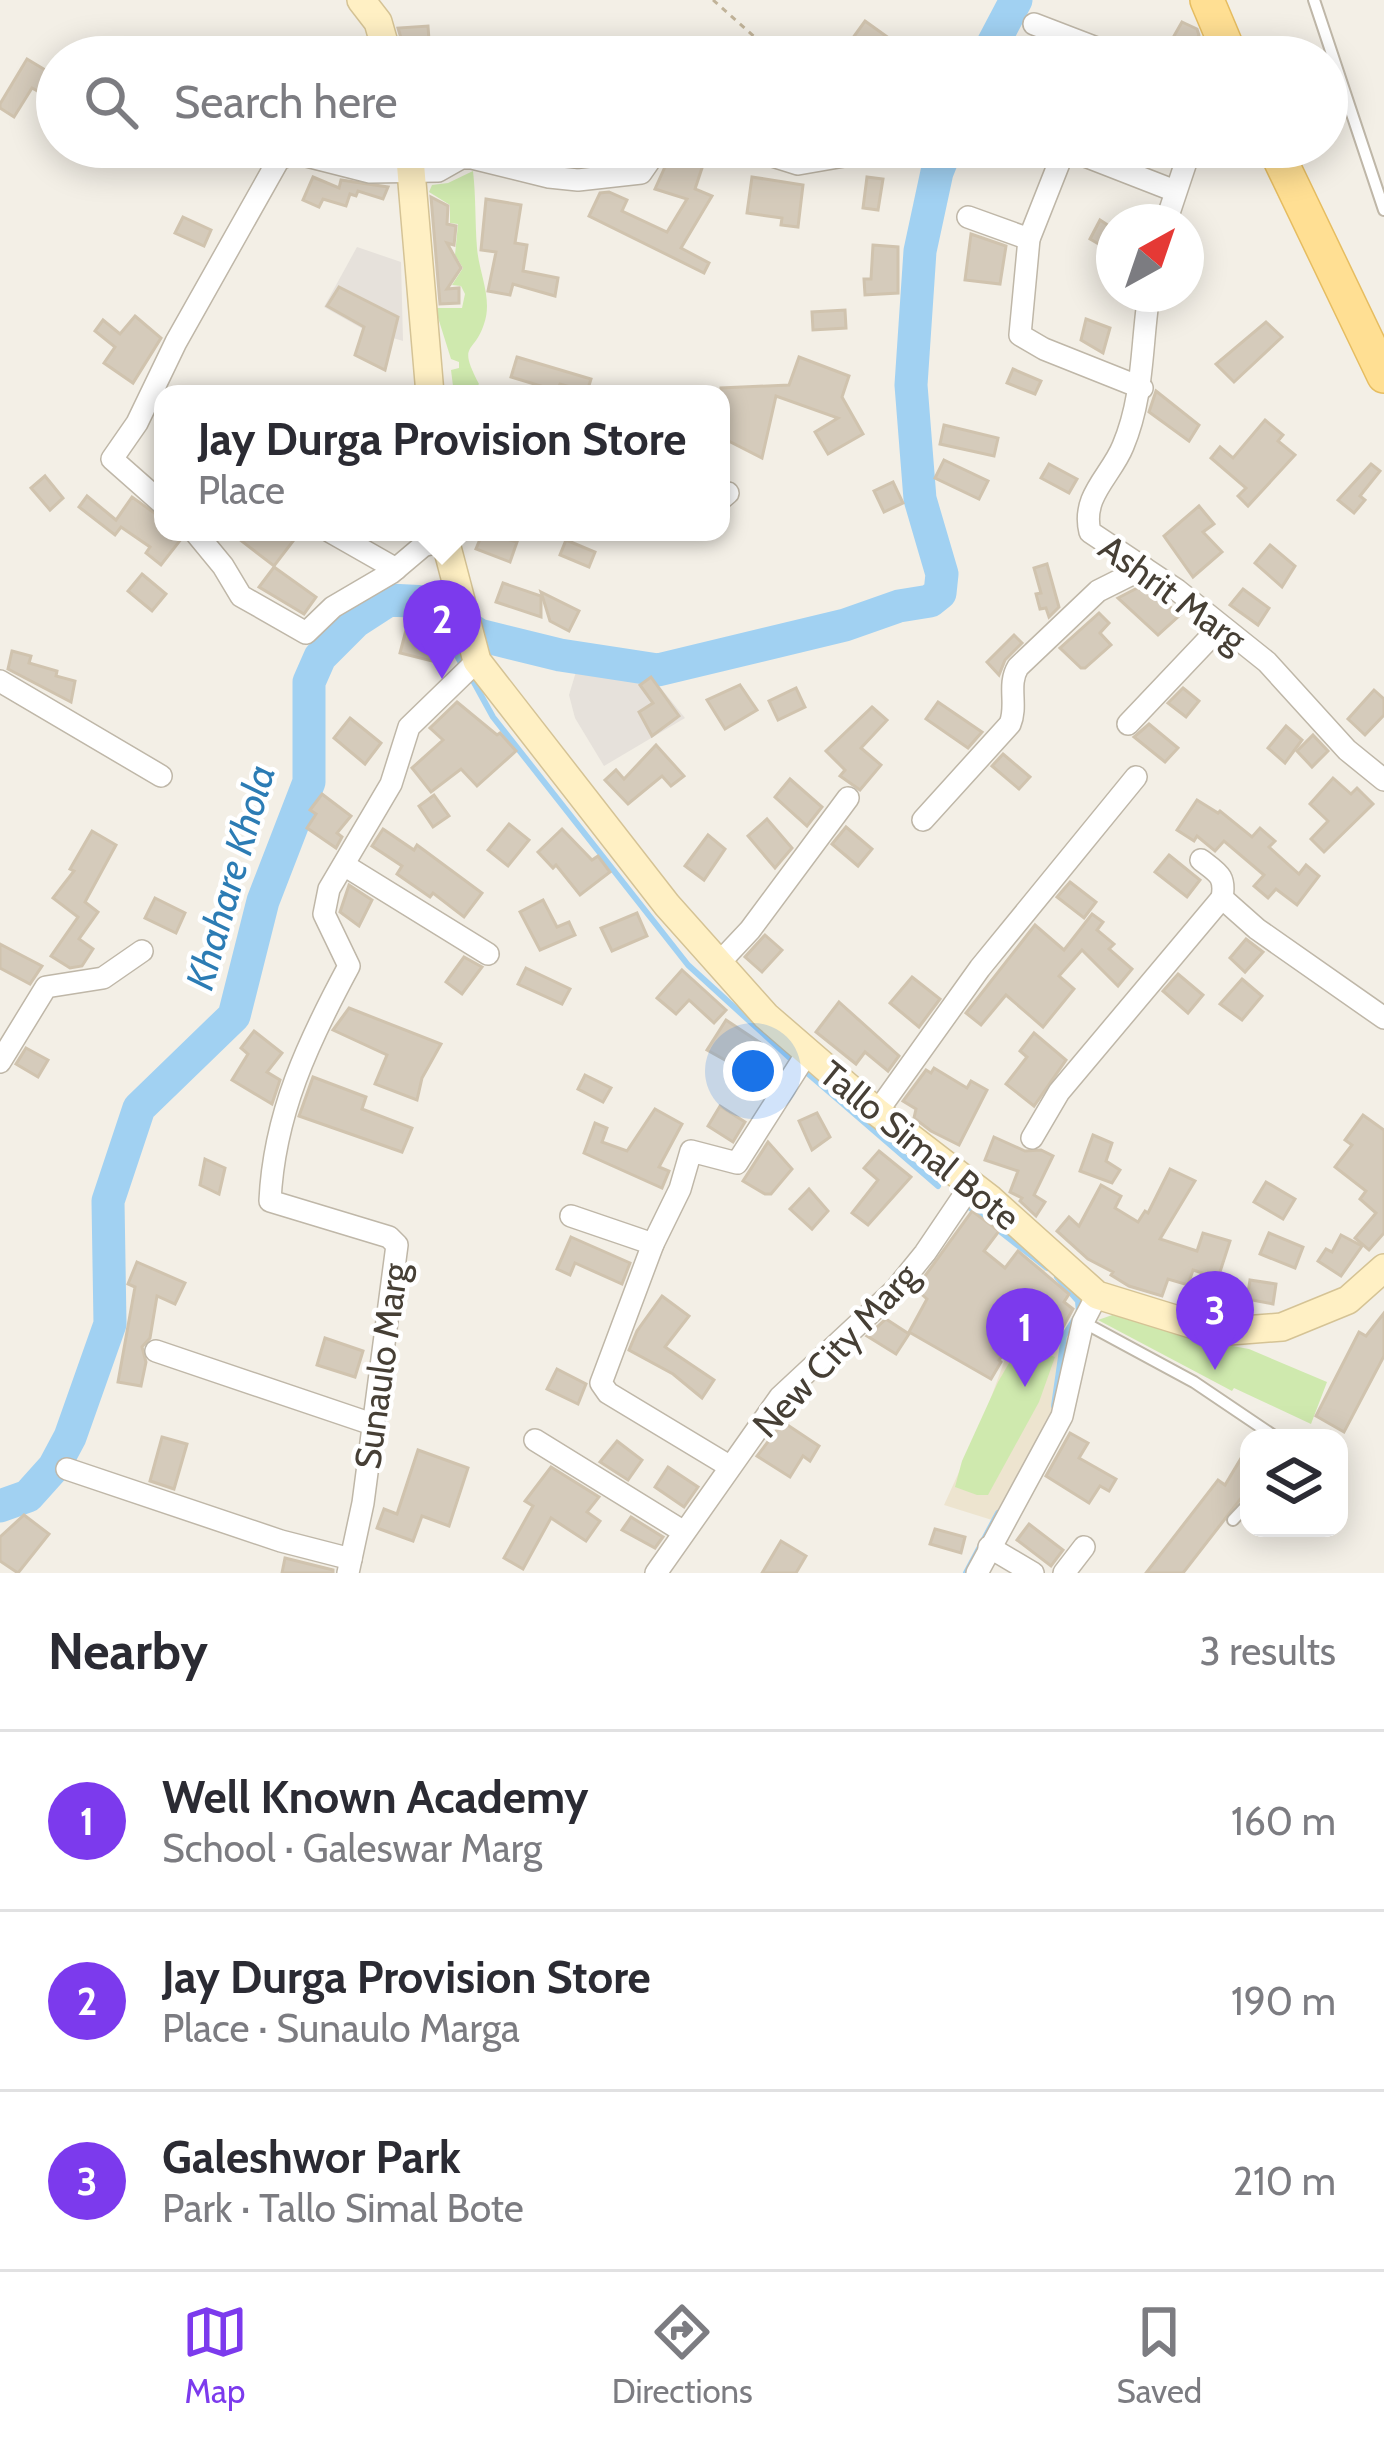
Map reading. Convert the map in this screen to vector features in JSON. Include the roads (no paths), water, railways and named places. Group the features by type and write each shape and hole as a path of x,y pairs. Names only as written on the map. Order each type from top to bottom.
{"main road":[{"path":"362,0 382,36"},
{"path":"1207,0 1223,36"},
{"path":"413,168 429,385"},
{"path":"1284,168 1384,376"},
{"name":"Tallo Simal Bote","path":"446,546 475,652 667,905 718,964 807,1053 971,1184 1097,1295 1217,1332 1282,1327 1348,1300 1384,1268"}],"street":[{"path":"1034,24 1065,36"},
{"path":"156,385 274,168"},
{"path":"508,168 578,180 644,168"},
{"path":"1056,168 1030,239 1020,334 1044,349 1142,388"},
{"path":"1117,168 1175,191"},
{"path":"1171,204 1183,168"},
{"path":"968,217 1030,239"},
{"name":"Ashrit Marg","path":"1148,312 1142,388 1122,451 1098,485 1086,515 1090,532 1178,590 1267,662 1347,750 1384,780"},
{"path":"154,390 112,459 154,496"},
{"path":"201,541 241,596 307,633 333,607 423,546 446,546"},
{"path":"347,541 395,569"},
{"path":"923,820 1010,724 1012,676 1045,637 1098,591 1144,568"},
{"path":"1128,724 1220,627"},
{"name":"Sunaulo Marg","path":"350,1566 363,1503 397,1245 389,1237 270,1201 282,1112 322,1016 349,966 324,914 329,889 391,784 409,727 475,652"},
{"path":"0,681 161,776"},
{"path":"877,1112 980,968 1136,777"},
{"path":"718,964 750,930 848,798"},
{"path":"1031,1138 1060,1092 1222,898 1222,875 1201,860"},
{"path":"344,865 488,954"},
{"path":"1222,898 1257,929 1384,1018"},
{"path":"0,1062 46,987 104,978 142,951"},
{"path":"729,1466 608,1393 601,1383 653,1244 680,1190 691,1151 737,1163 807,1053"},
{"name":"New City Marg","path":"656,1573 780,1396 895,1290 926,1253 971,1184"},
{"path":"571,1216 653,1244"},
{"path":"977,1573 1062,1416 1082,1322 1097,1295"},
{"path":"156,1351 372,1424"},
{"path":"535,1440 684,1532"},
{"path":"67,1468 350,1566"},
{"path":"988,1547 1033,1573"},
{"path":"1064,1573 1084,1547"}],"lane":[{"path":"1314,0 1326,36"},
{"path":"1348,102 1384,210"},
{"path":"1082,1322 1194,1382 1264,1429"},
{"path":"1233,1520 1240,1513"}],"waterway":[{"name":"Khahare Khola","path":"997,36 1016,0"},
{"name":"Khahare Khola","path":"0,1506 28,1496 54,1467 70,1437 110,1324 108,1201 139,1108 234,1016 263,901 309,782 309,682 320,657 355,622 389,600 428,602 479,635 560,655 658,670 845,625 899,606 930,601 940,593 942,574 920,499 911,385 920,251 939,168"},
{"path":"428,602 461,663"},
{"path":"471,677 493,717 688,965 790,1058"},
{"path":"805,1071 938,1186"},
{"path":"969,1207 1047,1268"},
{"path":"1054,1406 1064,1336 1079,1312 1078,1301 1057,1277"},
{"path":"966,1573 998,1513"}],"place":[{"name":"Jay Durga Provision Store","path":"442,679"},
{"name":"Galeshwor Park","path":"1215,1370"},
{"name":"Well Known Academy","path":"1025,1387"}]}
